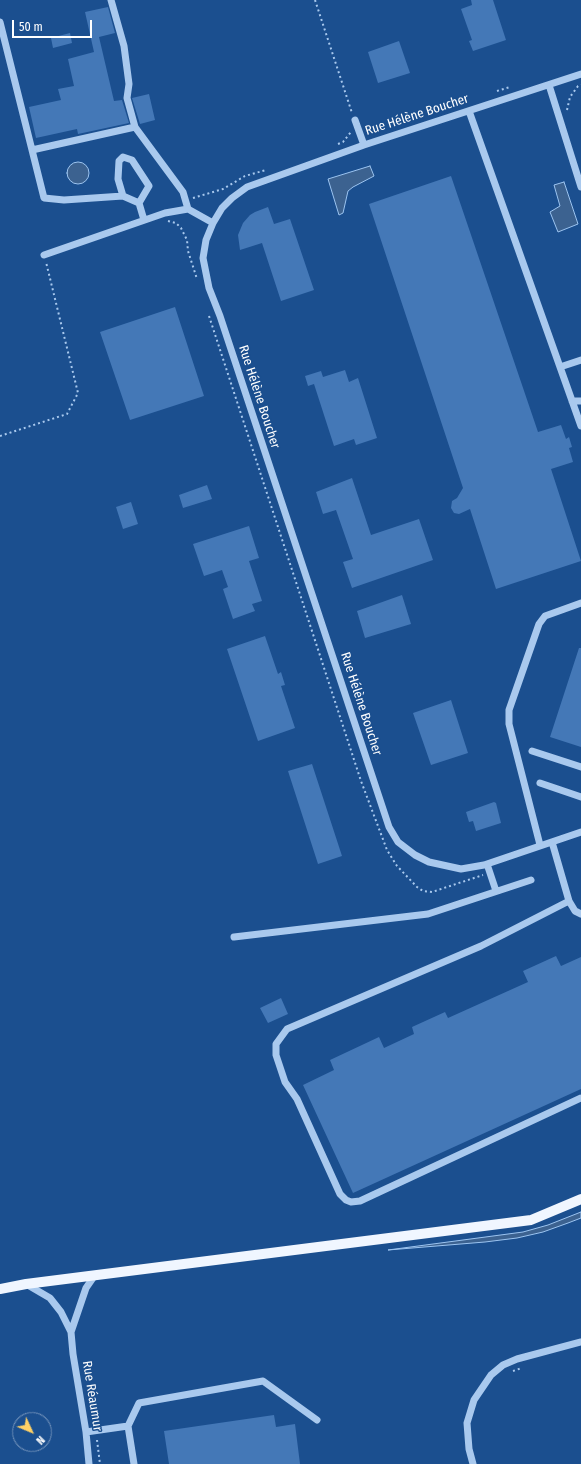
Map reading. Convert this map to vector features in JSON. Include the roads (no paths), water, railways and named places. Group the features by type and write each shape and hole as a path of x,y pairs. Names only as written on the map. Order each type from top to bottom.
{"main road":[{"path":"0,1289 95,1275 531,1220 581,1199"}],"street":[{"path":"111,0 124,46 130,84 127,98 135,127 183,192 188,209"},
{"path":"0,22 44,198 64,200 123,196 139,203"},
{"name":"Rue Hélène Boucher","path":"581,74 364,145 247,187 232,198 222,208 213,223 206,240 203,258 209,288 220,316 389,827 398,842 415,855 429,862 461,869 487,864 581,832"},
{"path":"549,85 581,187"},
{"path":"469,111 581,426"},
{"path":"355,120 364,145"},
{"path":"32,150 135,127"},
{"path":"123,196 118,179 119,161 124,156 132,160 149,186 139,203 144,220"},
{"path":"44,255 166,213 188,209 213,223"},
{"path":"560,367 581,360"},
{"path":"572,401 581,401"},
{"path":"540,845 509,724 509,710 539,624 545,616 581,603"},
{"path":"532,751 581,767"},
{"path":"540,782 581,797"},
{"path":"552,842 569,901 575,911 581,914"},
{"path":"487,864 496,891"},
{"path":"234,937 428,914 532,880"},
{"path":"569,901 481,946 287,1029 276,1044 276,1055 285,1082 297,1099 340,1194 346,1200 351,1202 360,1201 581,1098"},
{"name":"Rue Réaumur","path":"89,1464 86,1432 73,1354 72,1332 86,1288 95,1275"},
{"name":"Rue Réaumur","path":"26,1284 50,1298 61,1312 72,1332"},
{"path":"473,1464 469,1449 467,1423 474,1400 491,1375 503,1366 517,1359 581,1342"},
{"path":"134,1464 128,1426 139,1404 263,1382 317,1420"},
{"path":"86,1432 128,1426"}],"water":[{"path":"78,162 86,165 89,173 86,181 78,184 70,181 67,173 70,165"},
{"path":"370,166 374,176 348,191 343,213 339,215 328,179"},
{"path":"564,182 578,224 558,232 550,212 560,206 554,185"},
{"path":"581,1212 581,1218 543,1232 517,1238 388,1250 523,1232 548,1225"}]}
